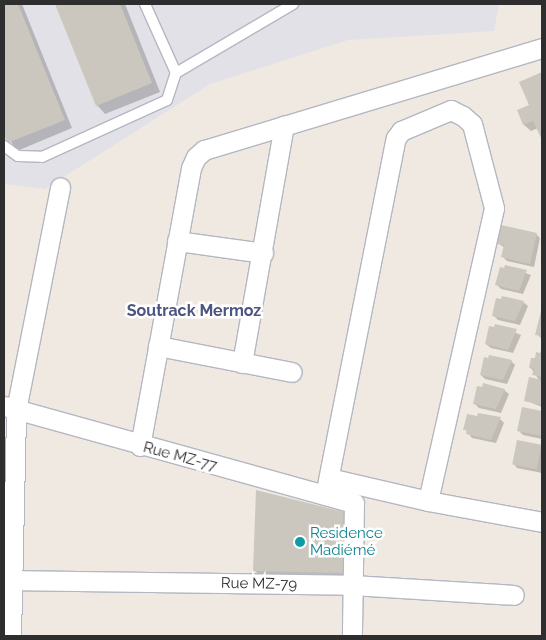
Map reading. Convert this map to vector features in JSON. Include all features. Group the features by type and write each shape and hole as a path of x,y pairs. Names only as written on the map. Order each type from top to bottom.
{"street":[{"path":"140,446 191,168 196,157 204,150 542,48"},
{"path":"428,501 494,208 472,124 463,116 451,110 401,131 396,138 327,487 428,501 542,522"},
{"path":"242,363 263,254 284,126"},
{"path":"11,636 8,580 10,408 60,186"},
{"path":"177,241 263,254"},
{"path":"158,346 292,372"},
{"name":"Rue MZ-77","path":"10,408 140,446 327,487 356,506 352,585"},
{"name":"Rue MZ-79","path":"8,580 352,585 514,595"},
{"path":"352,585 352,636"}],"lane":[{"path":"145,4 176,73"},
{"path":"4,146 18,156 42,157 167,100 176,73 293,4"}],"shaded area":[{"path":"4,4 499,4 494,31 348,40 210,84 45,189 4,184"}],"building":[{"path":"4,4 18,4 65,120 7,143 4,134"},
{"path":"55,4 120,4 152,83 96,106"},
{"path":"542,72 542,140 533,121 523,125 517,110 529,105 519,82"},
{"path":"501,225 537,233 530,264 501,257 504,245 497,244"},
{"path":"505,265 527,270 519,291 495,285 500,267 504,268"},
{"path":"502,296 524,301 515,321 492,316 496,298 501,299"},
{"path":"542,311 542,336 535,335"},
{"path":"495,324 517,329 508,350 485,344 489,326 494,327"},
{"path":"542,348 542,377 532,375 534,369 529,368 531,358 535,358 536,352 540,353"},
{"path":"489,355 512,360 503,380 480,375 484,357 488,358"},
{"path":"529,377 542,380 542,405 524,401"},
{"path":"483,383 505,389 496,409 473,404 477,386 482,387"},
{"path":"522,407 542,411 542,436 517,431"},
{"path":"478,413 501,417 491,440 466,434 467,430 463,430 467,414 477,416"},
{"path":"517,440 542,445 537,469 512,465"},
{"name":"Residence Madiémé","path":"256,490 348,513 344,573 253,571"}],"place":[{"name":"Residence Madiémé","path":"300,542"}],"district":[{"name":"Soutrack Mermoz","path":"194,311"}]}
